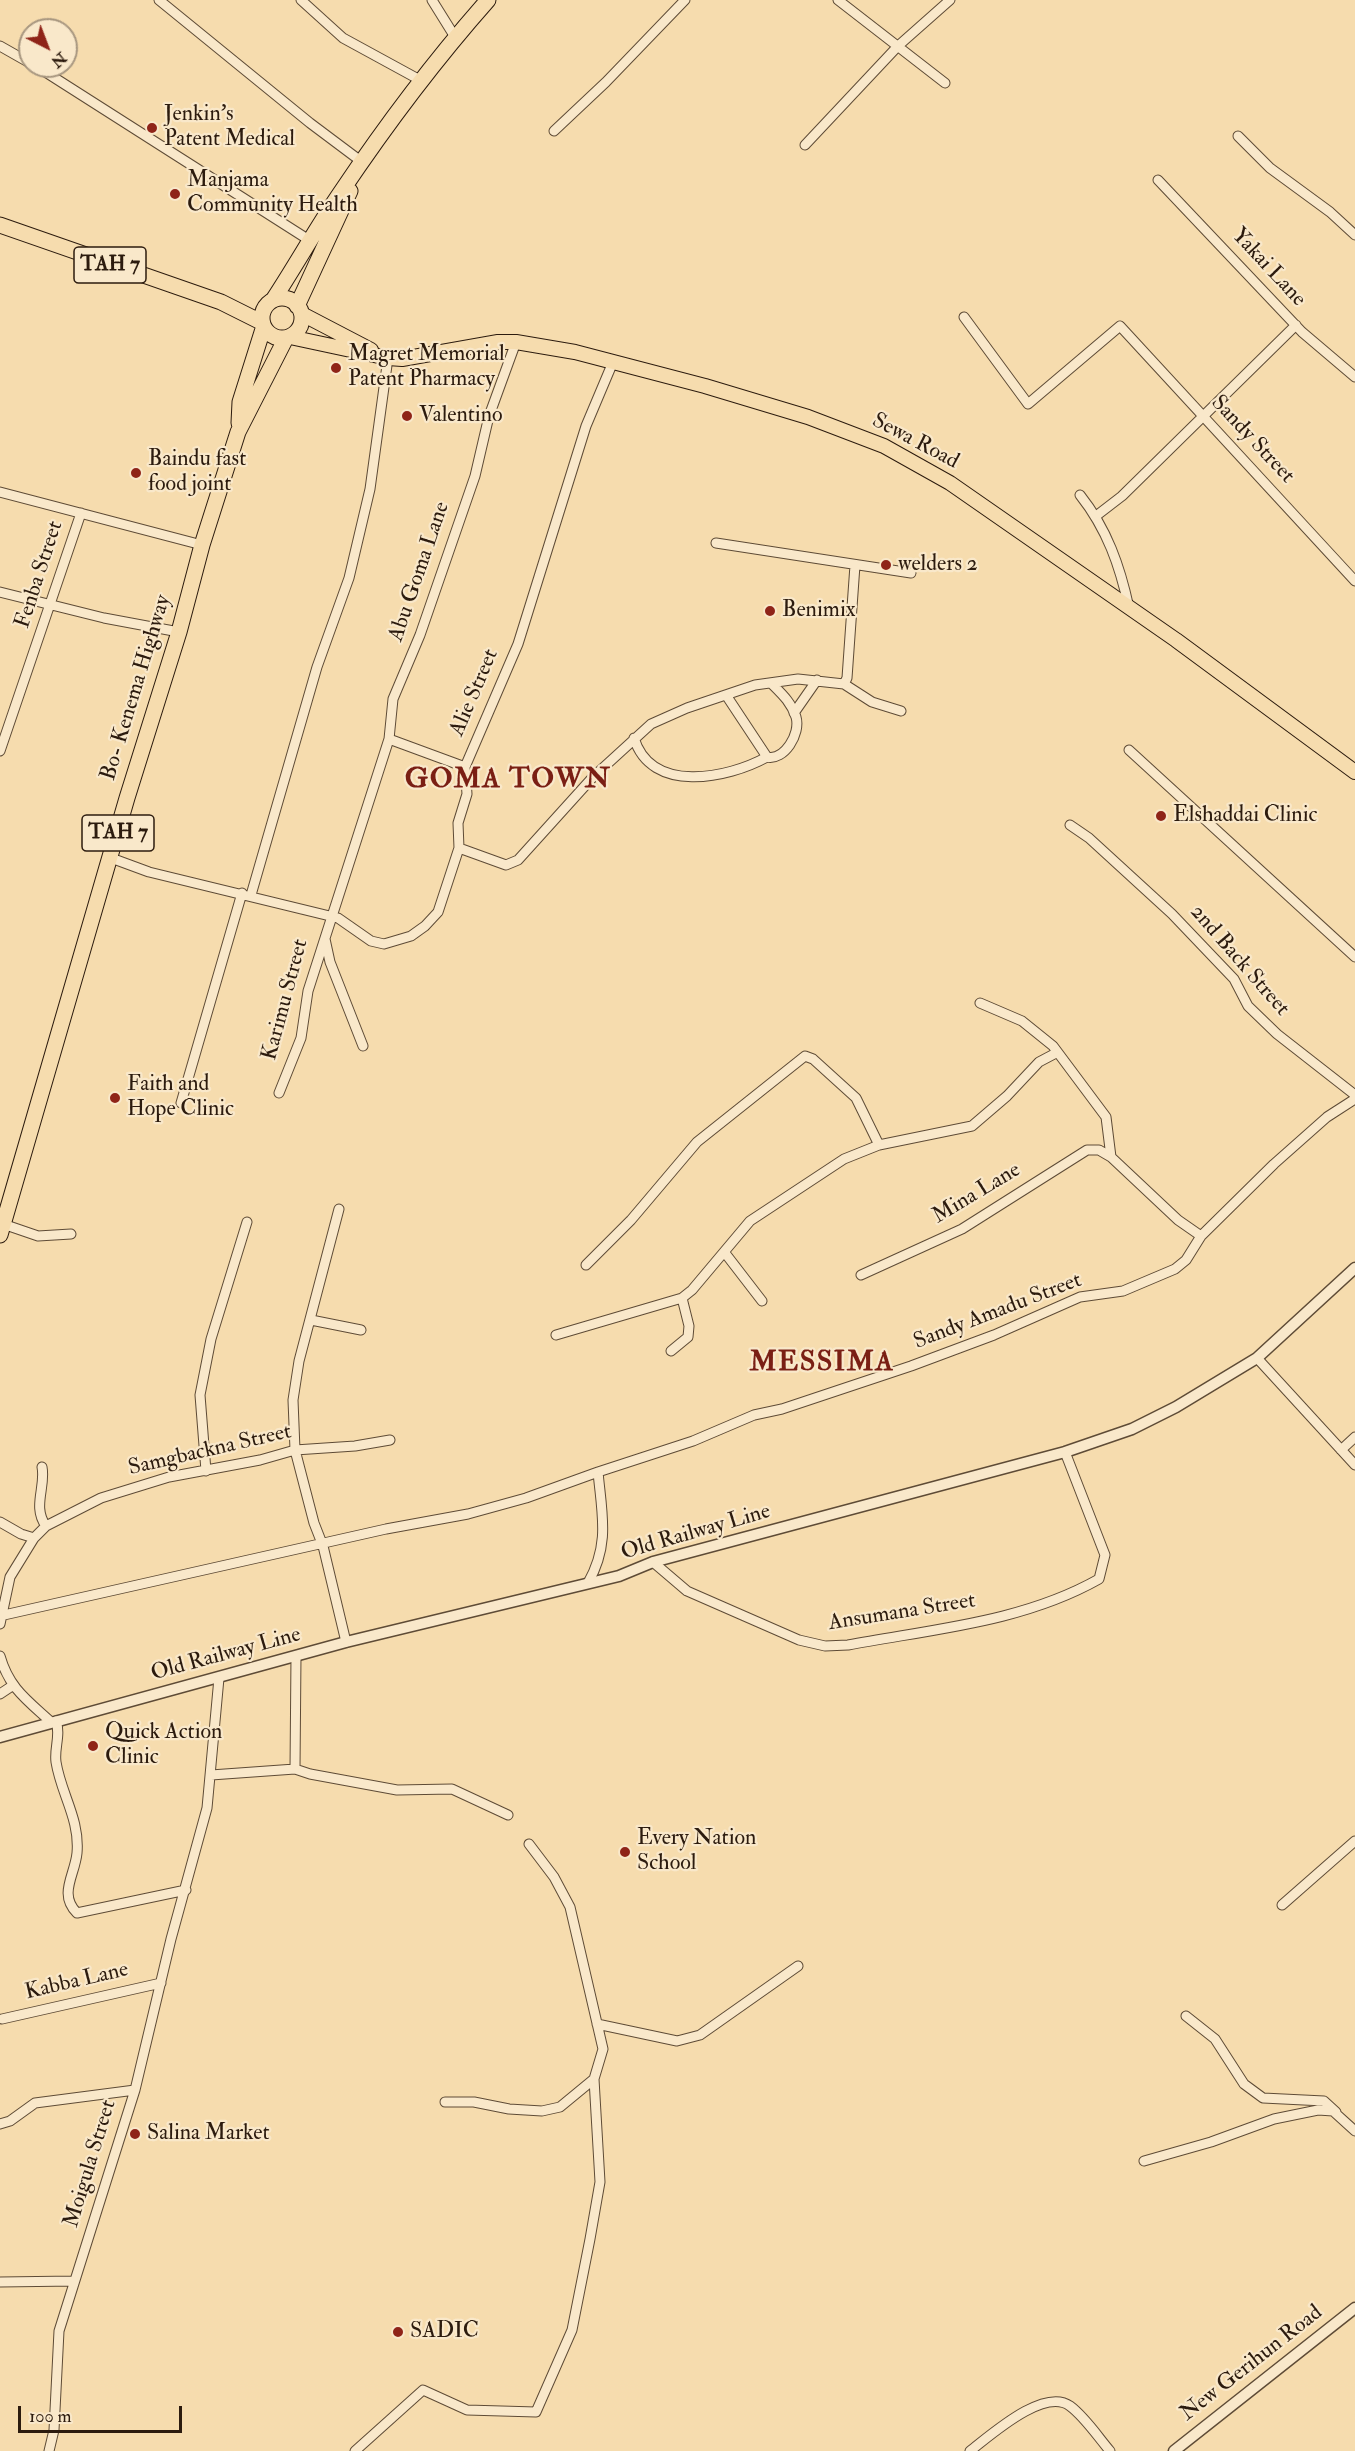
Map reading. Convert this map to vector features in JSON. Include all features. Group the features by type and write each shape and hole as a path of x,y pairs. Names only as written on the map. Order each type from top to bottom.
{"highway":[{"path":"262,325 269,303 359,167 420,80 488,0"},
{"path":"220,302 262,325 274,338 288,338 300,327 300,310 359,167"},
{"name":"TAH 7","path":"0,225 220,302"},
{"path":"220,302 269,303 288,299 300,310"},
{"name":"TAH 7","path":"238,432 240,402 262,325"},
{"name":"TAH 7","path":"238,432 288,338"},
{"name":"Bo- Kenema Highway","path":"2,1229 179,632 202,545 238,432"}],"main road":[{"path":"300,310 385,357"},
{"name":"Sewa Road","path":"288,338 402,359 479,344 516,342 613,362 808,417 884,446 950,483 1129,608 1355,772"}],"street":[{"path":"159,0 310,123 359,167"},
{"path":"301,0 343,38 420,80"},
{"path":"432,0 455,37"},
{"path":"554,131 606,82 685,0"},
{"path":"838,0 945,83"},
{"path":"805,145 898,46 950,0"},
{"path":"0,46 18,56"},
{"path":"55,78 309,240"},
{"path":"1238,136 1270,168 1330,212 1355,235"},
{"name":"Yakai Lane","path":"1158,180 1296,325 1355,377"},
{"name":"Sandy Street","path":"964,317 1028,404 1120,326 1355,581"},
{"path":"1096,516 1122,496 1296,325"},
{"name":"Abu Goma Lane","path":"330,916 389,739 393,699 420,635 475,476 489,416 516,342"},
{"path":"181,1103 317,667 349,578 370,489 385,357"},
{"name":"Alie Street","path":"111,858 150,872 338,918 371,940 384,944 411,936 438,912 459,848 458,823 466,794 465,767 518,644 586,426 613,362"},
{"path":"0,492 202,545"},
{"path":"1080,495 1096,516 1121,570 1129,608"},
{"name":"Fenba Street","path":"0,751 81,513"},
{"path":"716,543 911,573"},
{"path":"844,684 847,678 855,566"},
{"path":"0,592 104,618 179,632"},
{"path":"459,848 506,865 518,860 593,777 651,724 726,695 771,683 798,679 817,680 844,684 872,702 901,711"},
{"path":"794,713 817,680"},
{"path":"634,738 637,750 648,764 662,771 692,777 738,770 766,757 774,759 781,756 789,746 797,721 789,699 771,683"},
{"path":"726,695 766,757"},
{"path":"389,739 465,767"},
{"path":"1128,750 1355,957"},
{"name":"2nd Back Street","path":"1070,825 1089,838 1172,914 1234,979 1248,1006 1277,1034 1355,1097"},
{"name":"Karimu Street","path":"279,1093 301,1038 308,991 330,916"},
{"path":"324,935 330,962 363,1046"},
{"path":"980,1003 1022,1021 1053,1046 1106,1117 1111,1157 1178,1220 1201,1236"},
{"path":"556,1335 682,1298 725,1253 750,1221 844,1159 879,1145 972,1126 1007,1096 1039,1062 1056,1053"},
{"path":"586,1265 631,1220 697,1142 805,1056 813,1059 856,1098 879,1145"},
{"name":"Sandy Amadu Street","path":"2,1620 323,1546 386,1529 468,1514 526,1498 693,1441 754,1415 782,1409 911,1366 994,1335 1080,1297 1123,1292 1181,1265 1201,1236 1327,1117 1355,1097"},
{"name":"Mina Lane","path":"861,1275 962,1229 1087,1150 1099,1150 1111,1157"},
{"path":"339,1209 299,1361 293,1400 296,1450 314,1523 323,1546 346,1642"},
{"path":"206,1471 200,1395 211,1339 247,1222"},
{"path":"2,1229 38,1236 71,1234"},
{"path":"725,1253 762,1301"},
{"name":"Old Railway Line","path":"0,1737 346,1642 619,1576 653,1562 1065,1452 1132,1429 1176,1407 1257,1358 1355,1268"},
{"path":"671,1351 688,1336 689,1326 682,1298"},
{"path":"311,1320 361,1330"},
{"path":"1257,1358 1355,1465"},
{"path":"1341,1450 1355,1437"},
{"name":"Samgbackna Street","path":"2,1620 10,1577 34,1538 46,1526 101,1498 169,1477 206,1471 296,1450 355,1446 390,1440"},
{"name":"Ansumana Street","path":"653,1562 687,1591 799,1640 825,1647 848,1645 1030,1610 1069,1596 1099,1579 1105,1555 1065,1452"},
{"path":"42,1467 44,1476 39,1498 42,1521 46,1526"},
{"path":"588,1583 601,1558 605,1528 598,1472"},
{"path":"0,1522 21,1534 34,1538"},
{"path":"0,1656 6,1677 12,1686 53,1721 58,1742 56,1760 76,1827 77,1855 67,1897 69,1905 78,1913 186,1890"},
{"path":"295,1769 296,1656"},
{"name":"Moigula Street","path":"49,2451 54,2430 58,2331 135,2090 207,1808 219,1678"},
{"path":"0,1694 12,1686"},
{"path":"211,1775 295,1769 310,1774 397,1790 452,1789 508,1815"},
{"path":"1282,1905 1355,1841"},
{"path":"355,2451 423,2390 467,2410 536,2412 572,2330 600,2182 594,2079 603,2049 570,1907 554,1877 529,1844"},
{"path":"597,2024 677,2041 700,2035 798,1966"},
{"name":"Kabba Lane","path":"2,2019 161,1983"},
{"path":"1186,2016 1215,2039 1244,2084 1263,2098 1324,2101 1355,2131"},
{"path":"445,2102 474,2102 509,2109 542,2111 560,2107 594,2079"},
{"path":"0,2124 10,2121 35,2103 135,2090"},
{"path":"1144,2161 1211,2142 1274,2119 1318,2110 1333,2111 1345,2120"},
{"path":"0,2282 74,2281"},
{"name":"New Gerihun Road","path":"1174,2451 1355,2308"},
{"path":"970,2451 1022,2412 1057,2401 1070,2406 1110,2451"}],"place":[{"name":"Jenkin's Patent Medical","path":"152,128"},
{"name":"Manjama Community Health","path":"175,194"},
{"name":"Magret Memorial Patent Pharmacy","path":"336,368"},
{"name":"Valentino","path":"407,416"},
{"name":"Baindu fast food joint","path":"136,473"},
{"name":"welders 2","path":"886,565"},
{"name":"Benimix","path":"770,611"},
{"name":"Elshaddai Clinic","path":"1161,816"},
{"name":"Faith and Hope Clinic","path":"115,1098"},
{"name":"Quick Action Clinic","path":"93,1746"},
{"name":"Every Nation School","path":"625,1852"},
{"name":"Salina Market","path":"135,2134"},
{"name":"SADIC","path":"398,2332"}],"district":[{"name":"GOMA TOWN","path":"508,781"},
{"name":"MESSIMA","path":"822,1364"}]}
